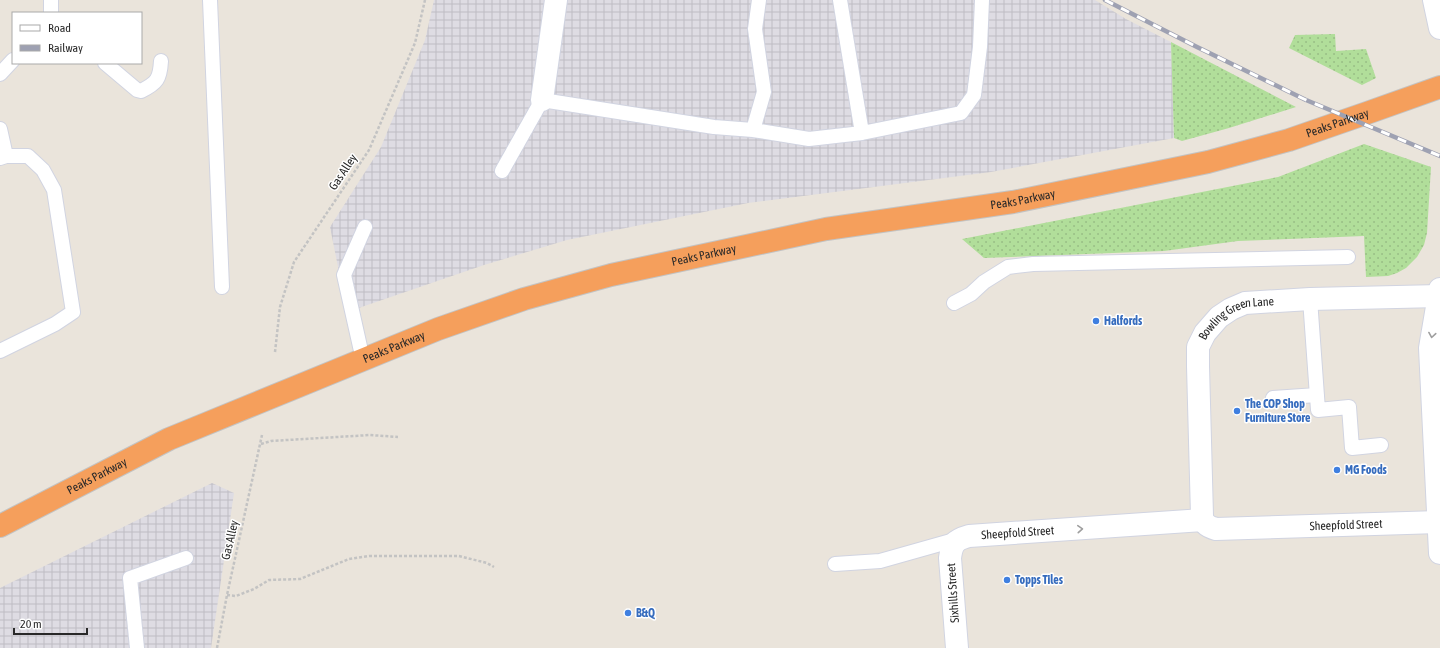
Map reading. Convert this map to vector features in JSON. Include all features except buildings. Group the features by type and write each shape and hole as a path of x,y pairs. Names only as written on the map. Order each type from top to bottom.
{"highway":[{"name":"Peaks Parkway","path":"0,526 169,439 438,329 524,299 611,275 826,229 1013,202 1208,162 1289,140 1440,87"}],"street":[{"path":"542,100 556,0"},
{"path":"1439,293 1430,348 1440,553"},
{"name":"Bowling Green Lane","path":"1205,523 1198,347 1205,333 1219,317 1231,309 1245,303 1439,293"},
{"name":"Sheepfold Street","path":"958,539 969,536 1205,523 1216,529 1439,522"},
{"name":"Sixhills Street","path":"956,648 950,558 952,547 958,539"}],"lane":[{"path":"51,0 51,12"},
{"path":"210,0 222,287"},
{"path":"753,130 764,92 755,29 758,0"},
{"path":"840,0 862,133"},
{"path":"502,171 542,100 714,127 753,130 809,139 862,133 961,113 974,95 980,47 982,0"},
{"path":"0,74 12,61"},
{"path":"106,64 137,90 141,91 152,86 160,76 161,61"},
{"path":"0,129 3,157 28,156 43,170 54,190 73,312 55,324 0,351"},
{"path":"363,360 344,275 365,227"},
{"path":"954,303 972,294 984,282 1008,267 1033,264 1348,256"},
{"path":"1310,299 1318,410 1349,407 1352,448 1381,445"},
{"path":"1273,398 1317,395"},
{"name":"Sheepfold Street","path":"835,564 880,561 958,539"},
{"path":"137,648 130,578 186,558"}],"path":[{"name":"Gas Alley","path":"276,352 280,307 294,262 369,150 415,43 425,0"},
{"name":"Gas Alley","path":"217,648 262,435"},
{"path":"260,444 271,441 370,435 398,437"},
{"path":"227,595 236,596 254,589 269,580 300,579 349,559 369,556 459,556 487,563 494,567"}],"shaded area":[{"path":"434,0 1095,0 1126,19 1171,42 1174,138 991,172 748,203 567,240 484,265 347,312 330,227 381,147 425,40"},
{"path":"212,483 234,493 211,648 0,648 0,588"}],"green space":[{"path":"1335,34 1336,51 1366,49 1376,78 1362,85 1289,48 1295,35"},
{"path":"1171,42 1296,107 1182,141 1174,138"},
{"path":"1364,144 1431,167 1427,233 1424,245 1417,257 1406,268 1388,276 1366,277 1364,236 1238,241 1164,251 984,258 962,239 1278,177"}],"railway":[{"path":"1105,0 1306,100 1440,156"}],"place":[{"name":"Halfords","path":"1096,321"},
{"name":"The COP Shop Furniture Store","path":"1237,411"},
{"name":"MG Foods","path":"1337,470"},
{"name":"Topps Tiles","path":"1007,580"},
{"name":"B&Q","path":"628,613"}]}
